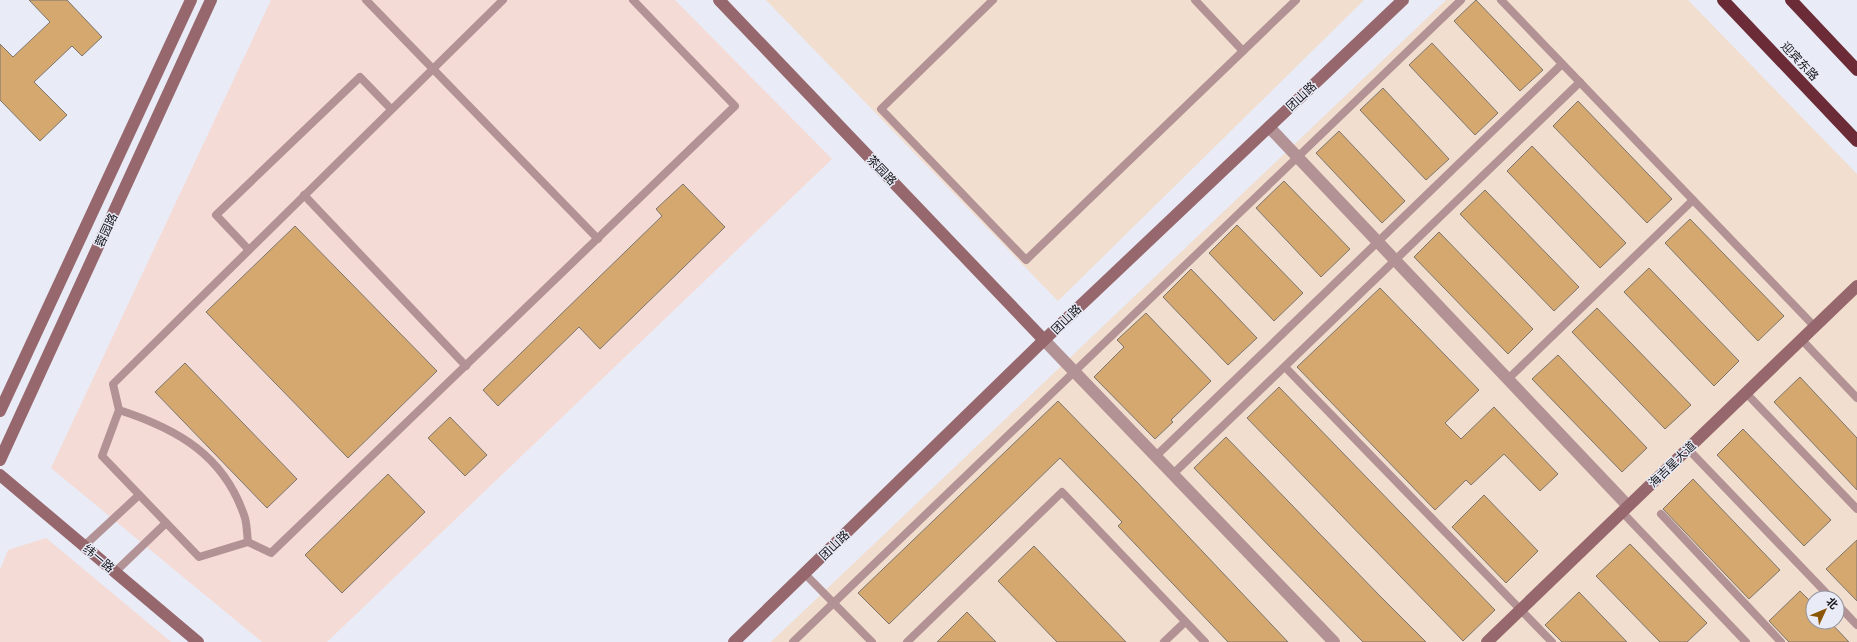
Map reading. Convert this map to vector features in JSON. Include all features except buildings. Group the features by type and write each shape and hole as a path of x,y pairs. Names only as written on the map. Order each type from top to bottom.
{"highway":[{"name":"迎宾东路","path":"1723,0 1857,141"},
{"path":"1791,0 1857,70"}],"street":[{"name":"蓉园路","path":"0,411 191,0"},
{"name":"蓉园路","path":"0,460 211,0"},
{"name":"茶园路","path":"719,0 1044,340"},
{"name":"团山路","path":"734,642 1044,340 1403,0"},
{"path":"1269,127 1508,379 1625,509"},
{"name":"海吉星大道","path":"1487,642 1857,286"},
{"path":"1044,340 1334,642"},
{"name":"纬一路","path":"0,475 198,642"}],"lane":[{"path":"366,0 598,239"},
{"path":"503,0 113,384 119,410 102,456 199,557 248,542 272,553 735,106 633,0"},
{"path":"993,0 881,109 1026,260 1296,0"},
{"path":"1195,0 1243,51"},
{"path":"792,642 1461,0"},
{"path":"1501,0 1815,327"},
{"path":"1156,456 1562,64"},
{"path":"249,250 216,215 360,77 391,110"},
{"path":"1173,474 1580,82"},
{"path":"304,195 466,366"},
{"path":"1508,379 1693,200"},
{"path":"1801,339 1857,398"},
{"path":"1285,367 1552,642"},
{"path":"1746,393 1857,509"},
{"path":"119,410 150,420 174,432 200,449 219,470 234,491 246,519 248,542"},
{"path":"1688,449 1823,590"},
{"path":"907,642 1062,492 1205,642"},
{"path":"84,546 139,495"},
{"path":"1625,509 1746,642"},
{"path":"1660,514 1781,642"},
{"path":"115,572 166,523"},
{"path":"805,574 872,642"},
{"path":"1845,612 1857,625"},
{"path":"1164,642 1185,622"}],"shaded area":[{"path":"271,0 675,0 832,159 327,642 262,642 51,468"},
{"path":"766,0 1364,0 1058,301"},
{"path":"1446,0 1688,0 1857,174 1857,642 771,642"},
{"path":"46,538 171,642 0,642 0,570 8,550"}]}
